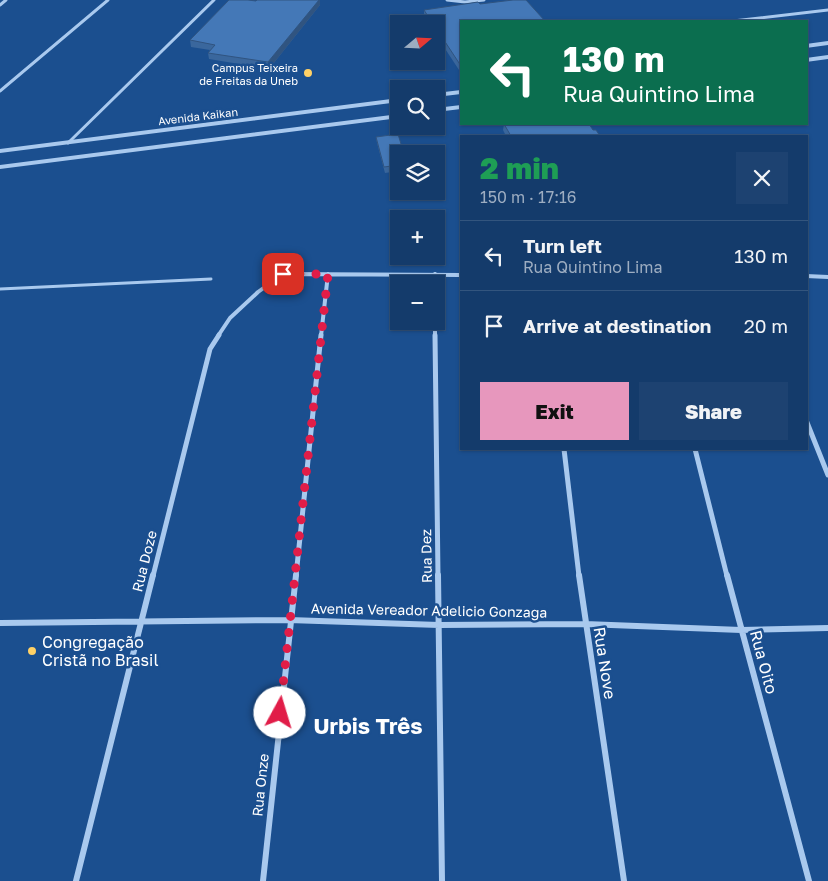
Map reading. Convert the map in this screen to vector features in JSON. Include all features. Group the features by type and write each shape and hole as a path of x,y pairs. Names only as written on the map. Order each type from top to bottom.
{"street":[{"path":"0,5 6,0"},
{"path":"0,92 108,0"},
{"path":"68,143 214,0"},
{"path":"447,0 465,2 484,0"},
{"path":"742,20 828,10"},
{"path":"808,46 828,43"},
{"path":"808,60 828,57"},
{"path":"445,94 460,92"},
{"name":"Avenida Kaikan","path":"0,151 390,101"},
{"path":"445,109 460,107"},
{"name":"Avenida Kaikan","path":"0,166 390,117"},
{"name":"Rua Doze","path":"76,881 210,349 230,318 258,292 283,274 328,274"},
{"path":"328,274 460,274"},
{"name":"Rua Onze","path":"262,881 328,274"},
{"path":"808,276 828,277"},
{"name":"Rua Dez","path":"435,330 442,881"},
{"path":"808,425 828,475"},
{"name":"Rua Nove","path":"564,450 585,624 624,881"},
{"name":"Rua Oito","path":"694,450 809,881"},
{"name":"Avenida Vereador Adelicio Gonzaga","path":"0,623 142,620 290,620 439,625 585,624 741,630 828,628"}],"lane":[{"path":"0,289 211,279"}],"building":[{"path":"229,0 319,0 268,62 208,53 215,45 190,40"},
{"path":"526,0 544,20 460,20 460,64 445,42 445,15 427,15 424,10 478,2 480,4"},
{"path":"505,125 590,125 599,135 510,135"},
{"path":"398,135 401,145 390,145 390,166 384,167 376,137"}],"place":[{"name":"Campus Teixeira de Freitas da Uneb","path":"308,73"},
{"name":"Congregação Cristã no Brasil","path":"32,651"}],"district":[{"name":"Urbis Três","path":"368,725"}],"route":[{"path":"280,713 328,274 283,274"}]}
